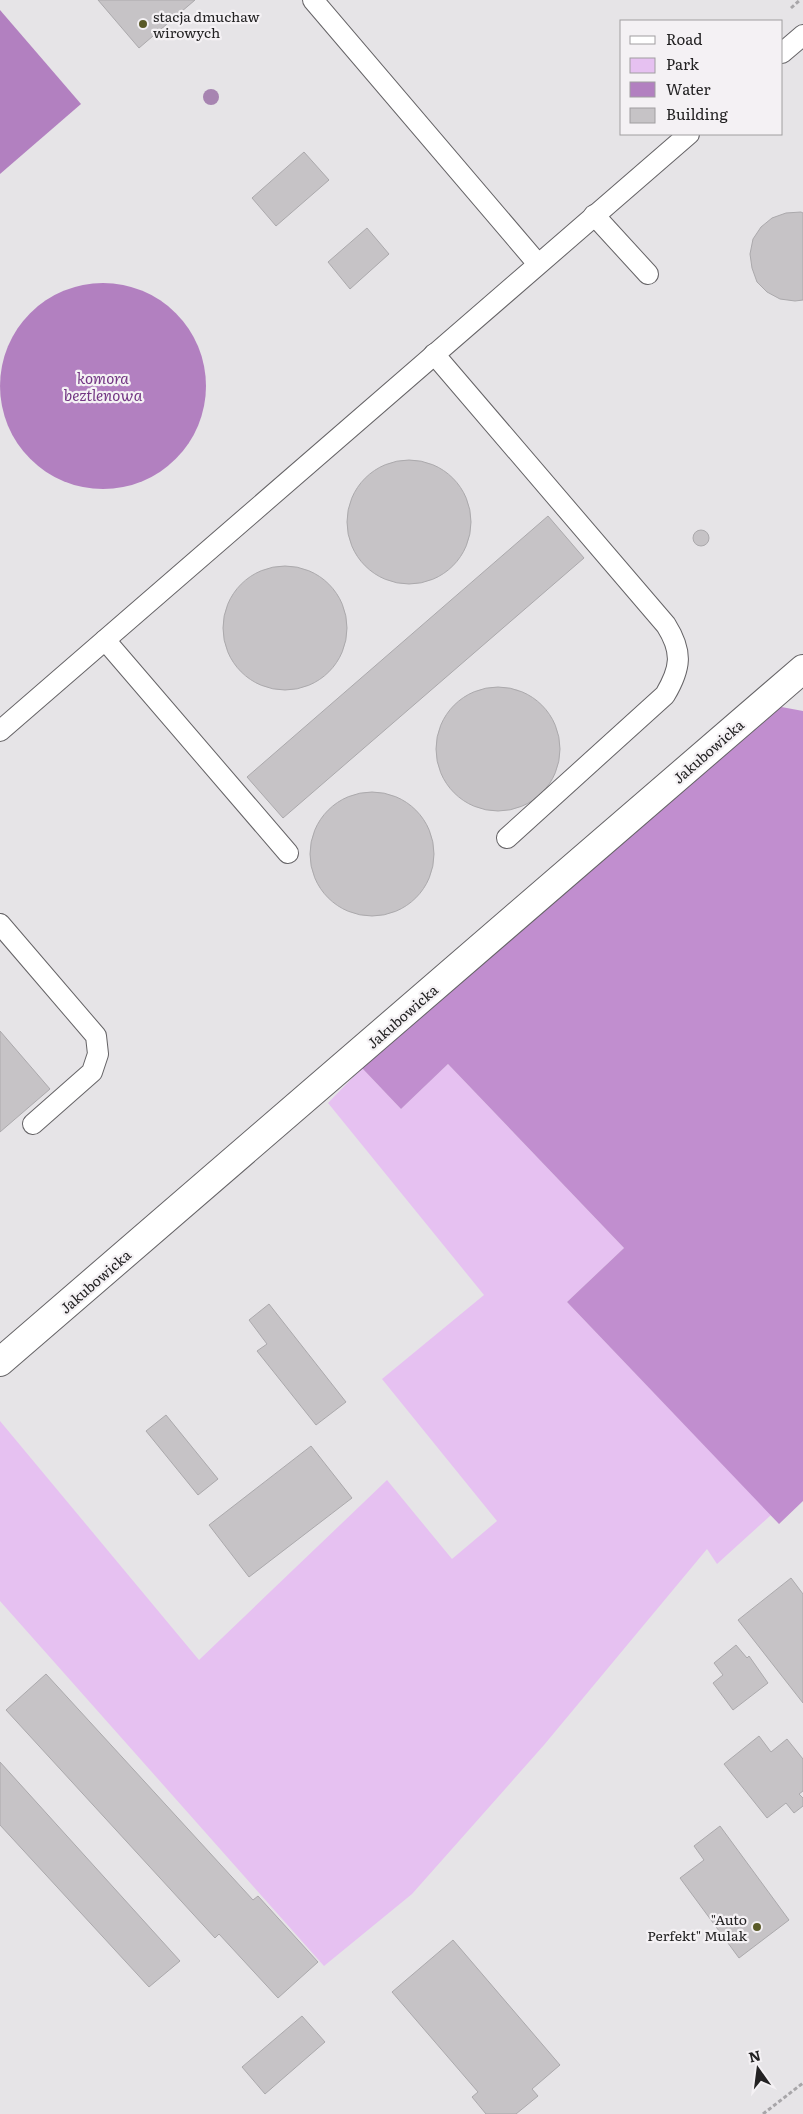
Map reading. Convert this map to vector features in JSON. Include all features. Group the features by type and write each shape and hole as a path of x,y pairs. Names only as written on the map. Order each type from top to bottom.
{"street":[{"name":"Jakubowicka","path":"0,1362 803,669"}],"lane":[{"path":"313,0 538,264"},
{"path":"783,53 803,35"},
{"path":"0,731 687,135"},
{"path":"594,215 648,274"},
{"path":"434,354 666,624 675,639 679,661 674,679 665,695 507,838"},
{"path":"105,640 288,853"},
{"path":"0,924 96,1036 98,1054 92,1072 33,1124"}],"path":[{"path":"763,2114 803,2083"}],"green space":[{"path":"448,1064 624,1248 567,1302 771,1515 717,1564 707,1549 544,1745 412,1894 324,1966 0,1601 0,1421 199,1660 387,1480 452,1559 497,1521 382,1379 484,1295 328,1103 362,1068 401,1109"}],"shaded area":[{"path":"776,706 803,711 803,1501 779,1524 567,1302 624,1248 448,1064 401,1109 362,1068"}],"water":[{"path":"0,10 81,104 0,174"},
{"name":"komora beztlenowa","path":"103,283 123,285 142,291 151,295 176,313 194,338 198,347 204,366 206,386 204,406 198,425 194,434 176,459 151,477 142,481 123,487 103,489 83,487 64,481 55,477 30,459 12,434 8,425 2,406 0,386 2,366 8,347 12,338 30,313 55,295 64,291 83,285"}],"building":[{"name":"stacja dmuchaw wirowych","path":"98,0 195,0 139,48"},
{"path":"304,152 329,180 276,226 252,198"},
{"path":"786,213 803,213 803,300 780,299 767,292 757,282 750,254 753,239 761,227 772,218"},
{"path":"367,228 389,254 350,289 328,262"},
{"path":"409,460 433,465 453,478 466,498 471,522 466,546 453,566 433,579 409,584 385,579 365,566 352,546 347,522 352,498 365,478 385,465"},
{"path":"548,516 584,558 283,818 247,777"},
{"path":"698,530 704,530 709,535 707,544 698,546 693,541 693,535"},
{"path":"285,566 309,571 329,584 342,604 347,628 342,652 329,672 309,685 285,690 261,685 241,672 228,652 223,628 228,604 241,584 261,571"},
{"path":"498,687 522,692 542,705 555,725 560,749 555,773 542,793 522,806 498,811 474,806 454,793 441,773 436,749 441,725 454,705 474,692"},
{"path":"372,792 396,797 416,810 429,830 434,854 429,878 416,898 396,911 372,916 348,911 328,898 315,878 310,854 315,830 328,810 348,797"},
{"path":"0,1031 50,1089 0,1132"},
{"path":"269,1304 346,1402 316,1425 257,1351 267,1344 249,1320"},
{"path":"166,1415 218,1479 198,1495 146,1431"},
{"path":"311,1446 352,1498 249,1577 209,1525"},
{"path":"791,1578 803,1594 803,1703 738,1620"},
{"path":"736,1645 747,1658 749,1656 768,1683 733,1710 713,1683 723,1675 714,1663"},
{"path":"46,1674 253,1900 258,1896 318,1962 278,1998 219,1934 215,1938 6,1710"},
{"path":"759,1736 771,1752 787,1739 803,1759 803,1791 799,1794 803,1798 803,1806 794,1813 786,1803 767,1818 724,1764"},
{"path":"0,1762 180,1961 149,1987 0,1825"},
{"path":"720,1826 789,1920 739,1958 680,1878 704,1860 694,1846"},
{"path":"453,1940 560,2065 532,2089 538,2096 516,2114 486,2114 472,2097 478,2092 392,1992"},
{"path":"302,2016 325,2042 265,2094 242,2067"}],"place":[{"name":"stacja dmuchaw wirowych","path":"143,24"},
{"name":"\"Auto Perfekt\" Mulak","path":"757,1927"}]}
